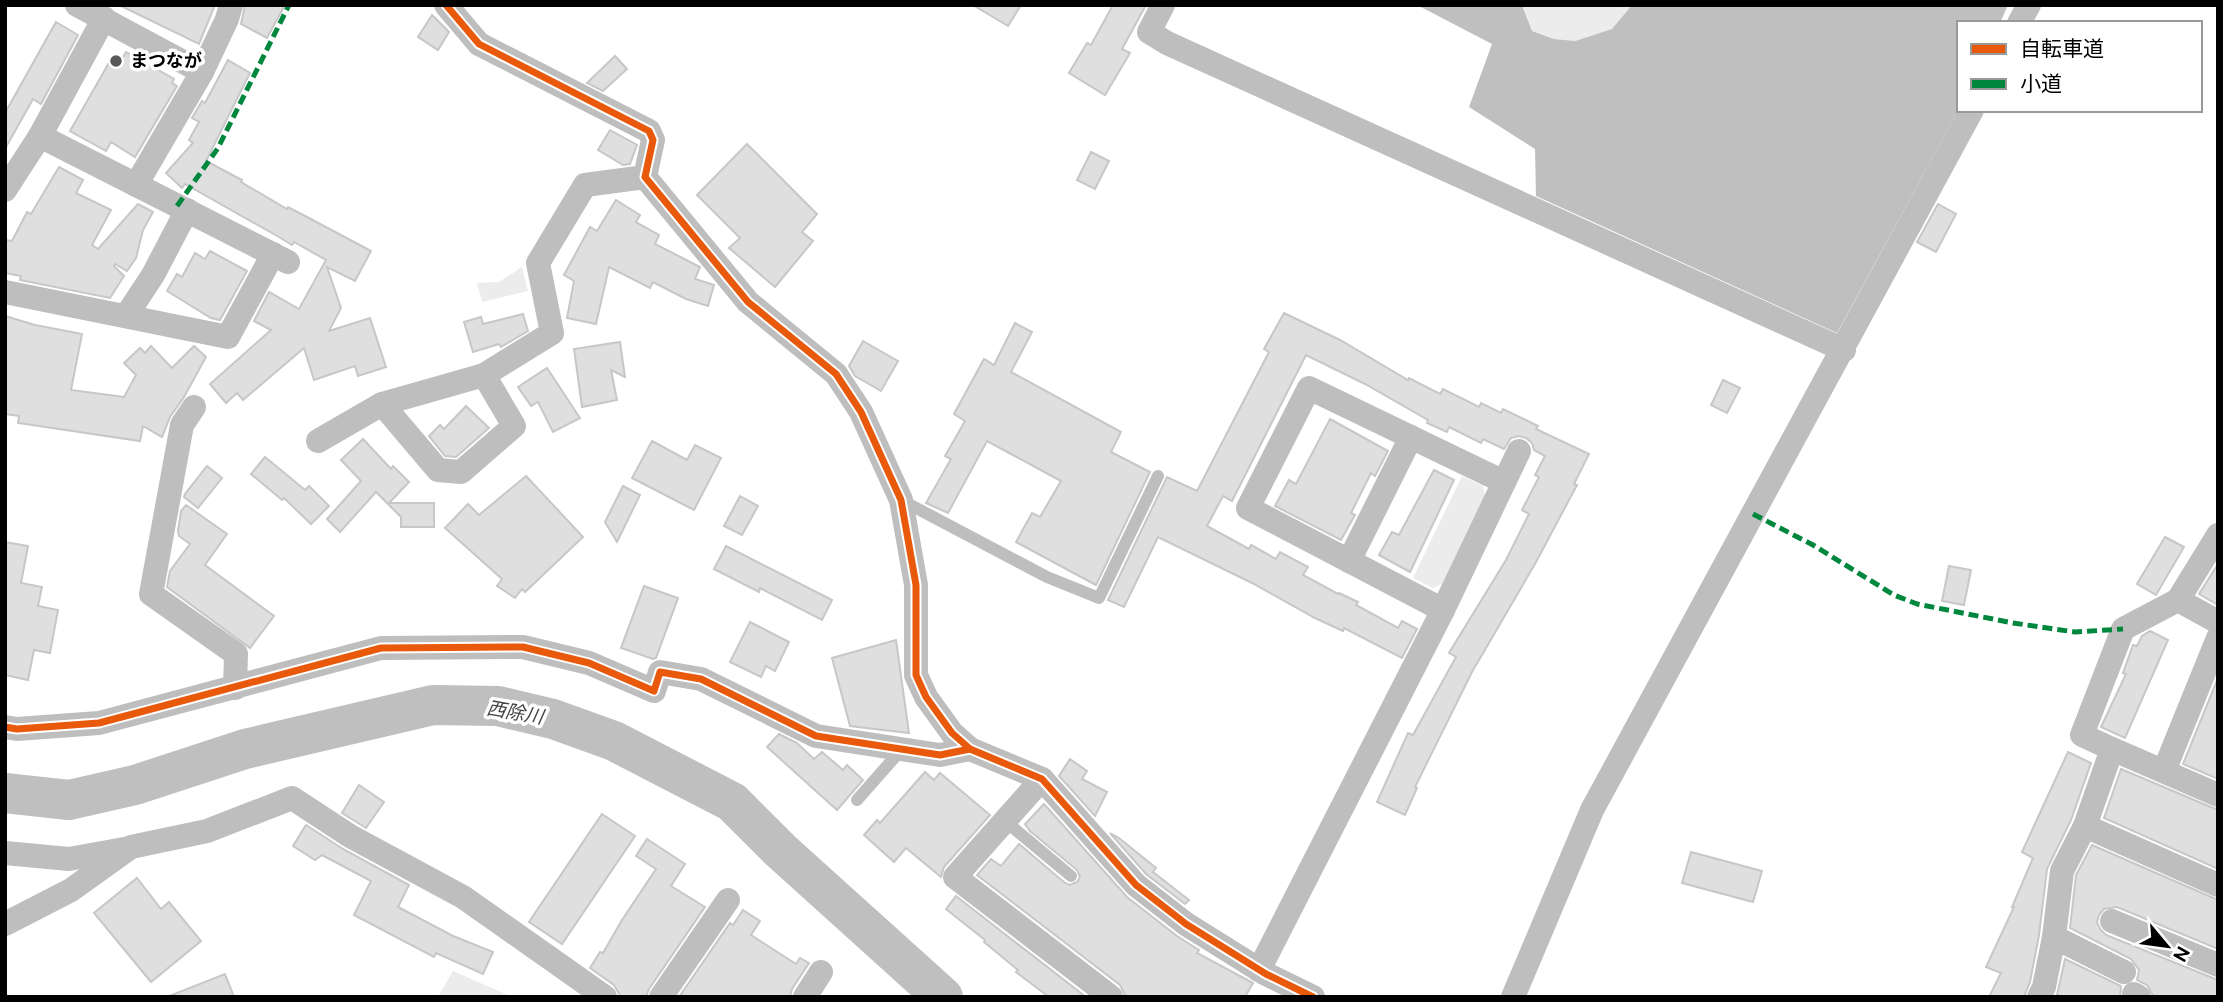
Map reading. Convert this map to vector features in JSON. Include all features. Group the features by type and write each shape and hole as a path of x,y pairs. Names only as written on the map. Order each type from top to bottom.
{"street":[{"path":"77,5 202,72"},
{"path":"136,185 202,72 231,5"},
{"path":"446,5 479,44 649,131 653,140 645,177"},
{"path":"1163,5 1149,32 1167,43 1844,349"},
{"path":"2020,21 2029,5"},
{"path":"5,190 40,136 104,18"},
{"path":"1513,997 1592,810 1971,112"},
{"path":"5,292 228,337 280,258 40,136"},
{"path":"318,441 382,404 484,375 552,333 538,263 585,185 645,177"},
{"path":"645,177 748,302 836,374 872,433 901,500 916,585 916,675 926,697 945,724 970,749 1042,779 1136,885 1186,924 1259,970 1313,997"},
{"path":"126,316 153,275 187,211"},
{"path":"382,404 438,470 461,472 514,426 484,375"},
{"path":"1443,610 1248,508 1309,388 1504,482"},
{"path":"194,407 182,425 151,594 236,654 235,688"},
{"path":"1349,561 1411,437"},
{"path":"1259,970 1443,610 1519,450"},
{"path":"2218,535 2178,600 2123,629 2082,735 2218,795"},
{"path":"2178,600 2218,622"},
{"path":"2164,771 2218,638"},
{"path":"5,727 16,729 99,723 381,648 523,647 590,663 654,691 660,672 701,678 816,736 940,755 970,749"},
{"path":"2039,997 2044,987 2054,937 2062,871 2085,826 2112,749"},
{"path":"1042,779 955,877 1111,997"},
{"path":"5,853 69,859 207,831 292,798 350,836 463,897 605,997"},
{"path":"2085,826 2218,885"},
{"path":"5,924 72,890 131,847"},
{"path":"661,997 728,900"},
{"path":"2112,921 2218,965"},
{"path":"2054,937 2132,987"},
{"path":"805,997 821,972"}],"lane":[{"path":"901,500 1047,577 1099,598 1158,476"},
{"path":"857,800 902,749"},
{"path":"1005,821 1071,876"}],"shaded area":[{"path":"1417,5 1522,5 1532,31 1554,39 1575,41 1612,29 1632,5 2008,5 2001,21 1957,21 1957,112 1837,333 1536,196 1535,149 1469,107 1492,44"},
{"path":"1522,5 1632,5 1612,29 1575,41 1554,39 1532,31"},
{"path":"522,267 528,291 482,302 477,283 499,282"},
{"path":"1462,476 1483,486 1485,495 1442,584 1433,588 1413,578"},
{"path":"453,971 512,997 438,997"}],"building":[{"path":"119,5 215,5 199,44"},
{"path":"245,5 285,5 267,38 241,24"},
{"path":"973,5 1021,5 1008,26"},
{"path":"1113,5 1146,5 1122,49 1130,53 1105,95 1069,73 1087,43 1091,45"},
{"path":"432,15 449,32 438,50 418,37"},
{"path":"56,22 78,35 41,104 33,99 5,149 5,113"},
{"path":"126,52 174,79 172,83 177,86 135,157 111,142 106,151 70,131 110,61 118,66"},
{"path":"615,56 627,69 603,91 587,83"},
{"path":"228,60 250,73 206,161 287,209 288,207 371,251 355,281 327,267 341,308 329,331 370,318 386,367 358,376 355,366 314,380 304,348 243,400 237,393 226,403 210,384 271,330 254,321 269,292 299,309 326,260 294,242 292,245 185,184 182,188 166,173 193,143 189,140 199,122 192,118 202,101 205,103"},
{"path":"610,130 637,145 630,164 623,165 598,150"},
{"path":"747,144 817,214 802,232 813,241 775,287 729,248 740,238 697,195"},
{"path":"1091,152 1109,161 1095,189 1077,180"},
{"path":"59,167 83,180 76,193 111,210 92,245 98,249 138,204 153,212 143,230 136,258 127,271 115,264 114,266 124,276 110,298 20,280 21,276 5,273 5,240 12,241 27,212 31,214"},
{"path":"616,200 640,215 636,222 659,235 655,244 700,267 695,279 714,285 708,306 686,299 653,282 650,288 609,267 596,324 567,318 574,281 564,275 590,227 597,231"},
{"path":"1938,204 1956,214 1936,252 1917,242"},
{"path":"210,251 247,271 220,320 211,318 167,291 177,274 182,277 195,253 205,259"},
{"path":"1284,313 1340,340 1408,380 1409,378 1440,394 1443,389 1479,407 1481,403 1501,413 1503,409 1538,426 1536,429 1589,454 1574,484 1577,485 1535,564 1472,672 1415,787 1417,788 1405,815 1377,802 1408,733 1413,735 1456,657 1449,653 1506,560 1529,514 1522,510 1539,477 1535,475 1545,456 1534,450 1532,443 1526,438 1511,438 1504,449 1483,439 1481,443 1449,427 1447,432 1427,423 1428,420 1365,384 1306,355 1232,501 1223,496 1207,526 1249,549 1251,545 1276,559 1280,552 1308,567 1303,575 1358,602 1356,605 1398,628 1402,621 1417,629 1402,658 1344,628 1343,631 1315,618 1254,584 1158,537 1124,607 1108,600 1167,477 1197,491 1269,352 1264,349"},
{"path":"523,314 528,331 501,347 499,344 473,352 464,322 481,317 483,324"},
{"path":"5,316 82,334 71,390 124,397 136,375 124,363 140,348 145,353 151,346 172,368 194,346 206,357 170,417 162,437 143,426 140,441 18,423 19,416 5,414"},
{"path":"1015,323 1032,332 1011,372 1121,432 1111,452 1150,472 1096,585 1016,542 1032,513 1040,517 1061,481 987,441 948,513 926,503 951,459 945,456 965,421 954,414 984,359 994,365"},
{"path":"863,341 898,361 881,391 855,376 849,366"},
{"path":"620,342 625,377 611,370 617,400 582,407 574,349"},
{"path":"547,368 580,418 553,432 538,402 531,406 518,387"},
{"path":"1723,380 1740,388 1727,413 1711,405"},
{"path":"466,406 489,428 456,457 445,456 429,436 440,425 444,429"},
{"path":"1330,419 1388,451 1375,476 1371,473 1351,513 1355,515 1341,540 1275,506 1289,480 1296,484"},
{"path":"363,439 391,469 393,466 409,482 389,503 434,503 434,527 401,527 401,517 376,492 340,532 327,519 361,481 341,460"},
{"path":"652,441 687,460 695,445 721,458 694,510 632,478"},
{"path":"265,457 305,490 309,486 329,506 311,524 284,498 282,500 251,474"},
{"path":"207,466 222,478 198,508 184,497"},
{"path":"1434,470 1454,480 1410,572 1379,555 1392,532 1399,535"},
{"path":"526,476 583,537 525,592 522,589 515,598 497,586 502,579 445,528 468,504 479,515"},
{"path":"623,486 640,495 617,542 605,522"},
{"path":"740,496 758,506 742,535 724,526"},
{"path":"186,505 227,534 205,565 274,616 250,648 167,587 170,571 190,544 179,536 178,531 181,511"},
{"path":"2165,537 2184,547 2156,595 2137,584"},
{"path":"5,542 28,546 21,583 42,587 38,606 58,610 50,653 34,650 28,680 5,675"},
{"path":"726,546 832,600 822,620 760,588 759,592 714,569"},
{"path":"2218,564 2218,605 2199,594"},
{"path":"1949,566 1971,570 1964,605 1942,601"},
{"path":"644,586 678,598 656,658 653,659 621,648"},
{"path":"750,622 789,642 775,671 766,666 761,677 730,662"},
{"path":"2150,631 2168,640 2125,738 2101,727 2126,674 2123,673 2133,645 2137,646 2142,636"},
{"path":"896,640 909,733 850,726 832,658"},
{"path":"2218,678 2218,779 2183,764"},
{"path":"779,734 797,743 814,759 822,752 843,770 847,765 863,780 837,810 767,747"},
{"path":"2068,752 2091,763 2071,820 2047,869 2030,982 2024,997 1989,997 2001,973 1986,967 2033,858 2022,852"},
{"path":"1070,759 1087,771 1082,779 1107,792 1095,816 1059,776"},
{"path":"2121,769 2218,810 2218,869 2104,818"},
{"path":"925,772 934,780 940,773 990,815 944,867 941,877 906,848 894,862 864,835 877,820 880,823"},
{"path":"359,785 384,802 366,828 342,813"},
{"path":"1044,804 1127,897 1199,950 1197,953 1253,983 1245,997 1126,997 1120,985 977,875 991,859 1001,866 1019,844 1065,883 1070,885 1077,882 1080,877 1077,870 1025,824"},
{"path":"602,814 635,836 562,944 529,922"},
{"path":"306,825 343,849 409,885 398,907 453,936 493,952 483,974 436,953 434,957 354,915 371,881 322,855 315,860 293,846"},
{"path":"1110,833 1156,868 1153,872 1189,900 1185,904 1146,874"},
{"path":"647,839 685,864 671,886 705,907 646,997 621,997 614,985 590,968 600,952 603,953 656,869 636,856"},
{"path":"2092,845 2218,900 2218,949 2117,907 2104,909 2097,922 2106,935 2218,980 2218,997 2154,997 2147,985 2137,980 2139,970 2131,959 2070,928 2076,875"},
{"path":"1691,852 1762,871 1753,902 1682,883"},
{"path":"137,878 161,909 169,902 201,941 151,982 94,913"},
{"path":"956,896 1086,997 1049,997 1016,972 1018,970 984,942 985,940 946,909"},
{"path":"743,910 760,921 751,935 796,964 800,958 809,963 792,989 790,997 679,997 730,923 733,925"},
{"path":"2065,959 2121,986 2120,997 2057,995"},
{"path":"225,974 234,997 169,996"}],"waterway":[{"name":"西除川","path":"5,793 69,800 135,785 245,749 433,705 498,706 553,719 614,741 732,802 780,850 943,997"}],"marked path":[{"path":"177,206 218,148 289,5"},
{"path":"1753,514 1813,545 1894,595 1917,604 2075,632 2123,629"}],"cycle path":[{"path":"446,5 479,44 649,131 653,140 645,177 748,302 836,374 861,412 901,500 916,585 916,675 926,697 952,733 970,749 1042,779 1136,885 1186,924 1266,974 1313,997"},
{"path":"5,727 17,729 99,723 381,648 523,647 589,663 654,691 660,672 701,679 816,736 940,755 970,749"}],"place":[{"name":"まつなが","path":"116,61"}]}
